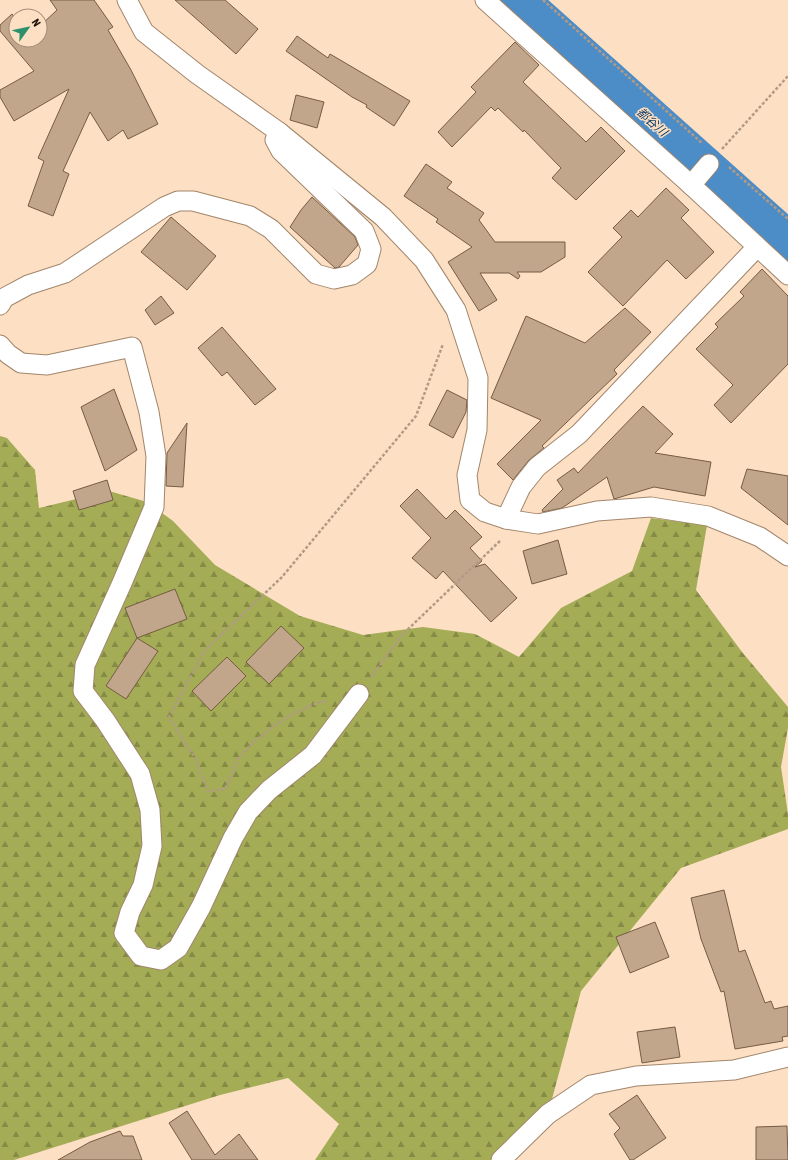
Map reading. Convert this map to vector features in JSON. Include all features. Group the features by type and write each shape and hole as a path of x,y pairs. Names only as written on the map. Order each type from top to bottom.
{"street":[{"path":"127,0 144,32 197,74 279,132 383,217 424,260 456,310 478,378 477,430 467,475 470,500 485,512 506,518 538,524 597,511 651,507 708,516 760,537 788,556"},
{"path":"485,0 703,171 757,247 788,276"},
{"path":"0,305 4,298 28,285 65,273 164,207 178,201 193,201 250,216 271,229 316,274 334,279 352,275 367,264 369,257 371,249 364,231 280,151 275,140 279,132"},
{"path":"506,518 521,487 537,468 579,434 757,247"},
{"path":"0,345 8,354 21,363 47,365 132,347 149,412 156,456 154,507 122,583 85,664 83,691 105,720 140,774 150,810 152,846 143,885 130,912 124,933 141,956 160,960 178,948 201,907 233,838 248,812 270,790 312,755 359,694"},
{"path":"501,1160 548,1114 591,1085 636,1076 734,1070 788,1057"}],"path":[{"path":"543,0 703,171 788,219"},
{"path":"703,171 788,76"},
{"path":"456,310 416,416 282,576 205,650 169,717 195,758 208,790 225,789 240,756 275,724 315,703 359,694 402,635 503,538 506,518"}],"green space":[{"path":"0,436 7,438 35,470 39,508 109,491 147,502 173,521 215,565 300,616 363,635 423,627 475,634 519,657 561,608 632,571 651,518 707,525 696,590 742,652 788,707 788,728 781,767 788,814 788,829 681,868 581,991 548,1114 501,1160 315,1160 339,1124 288,1078 220,1095 14,1160 0,1160"}],"building":[{"path":"50,0 94,0 113,27 108,30 131,70 158,124 128,139 123,130 108,141 90,112 63,171 69,174 53,216 28,206 44,161 38,158 69,89 14,121 0,97 0,90 34,71 14,48 48,48 48,18 57,10"},
{"path":"175,0 225,0 258,29 236,54"},
{"path":"8,18 8,40 0,31 0,25"},
{"path":"297,36 328,58 330,54 410,101 394,126 366,107 367,105 352,97 286,51"},
{"path":"515,42 539,65 523,82 586,142 601,127 625,151 576,200 552,178 561,168 524,130 523,132 498,108 495,111 491,107 452,147 438,132 476,92 471,87"},
{"path":"296,95 324,102 317,128 290,120"},
{"path":"426,164 452,182 447,188 484,213 479,220 495,242 565,242 565,257 541,272 517,272 520,276 518,279 509,273 480,273 497,300 479,311 448,262 472,247 436,222 438,219 404,196"},
{"path":"666,188 689,210 681,218 714,252 686,279 667,260 623,306 588,272 622,237 613,228 631,210 638,217"},
{"path":"312,197 355,237 358,245 339,267 335,268 290,227"},
{"path":"171,217 216,256 187,290 141,252"},
{"path":"762,269 788,296 788,364 731,423 714,405 733,385 696,349 718,327 715,324 744,296 740,292"},
{"path":"161,296 174,313 155,325 145,310"},
{"path":"625,308 651,332 614,370 617,374 542,446 544,448 529,460 513,480 497,464 541,420 491,398 526,316 585,343"},
{"path":"222,327 276,389 255,405 227,372 222,376 198,348"},
{"path":"114,389 137,450 105,471 81,407"},
{"path":"447,390 467,400 466,412 453,438 429,425"},
{"path":"643,406 673,434 655,453 711,462 705,496 654,487 614,499 607,477 562,508 543,512 542,510 563,489 557,480 574,468 578,473"},
{"path":"187,423 183,487 166,486 167,453"},
{"path":"747,469 788,476 788,525 741,488"},
{"path":"107,480 113,500 79,510 73,491"},
{"path":"417,489 446,519 455,510 482,537 470,548 482,561 475,567 485,564 517,598 491,622 443,571 436,579 412,558 431,538 400,506"},
{"path":"558,540 567,574 532,584 523,551"},
{"path":"175,589 187,619 137,638 125,608"},
{"path":"281,626 304,648 269,684 246,662"},
{"path":"137,638 158,651 126,699 106,686"},
{"path":"227,657 246,676 211,711 192,691"},
{"path":"724,890 739,952 745,950 765,1003 771,1001 774,1009 788,1006 788,1036 782,1037 783,1041 735,1049 724,991 721,992 701,939 691,898"},
{"path":"655,922 669,957 630,973 616,937"},
{"path":"675,1027 680,1057 642,1063 637,1032"},
{"path":"637,1095 666,1138 633,1160 630,1160 614,1134 620,1128 609,1114"},
{"path":"187,1111 215,1155 239,1134 258,1160 192,1160 169,1123"},
{"path":"787,1126 788,1160 756,1160 756,1127"},
{"path":"120,1131 123,1136 133,1136 142,1160 58,1160 90,1142"}],"waterway":[{"name":"都谷川","path":"516,0 788,243"}]}
